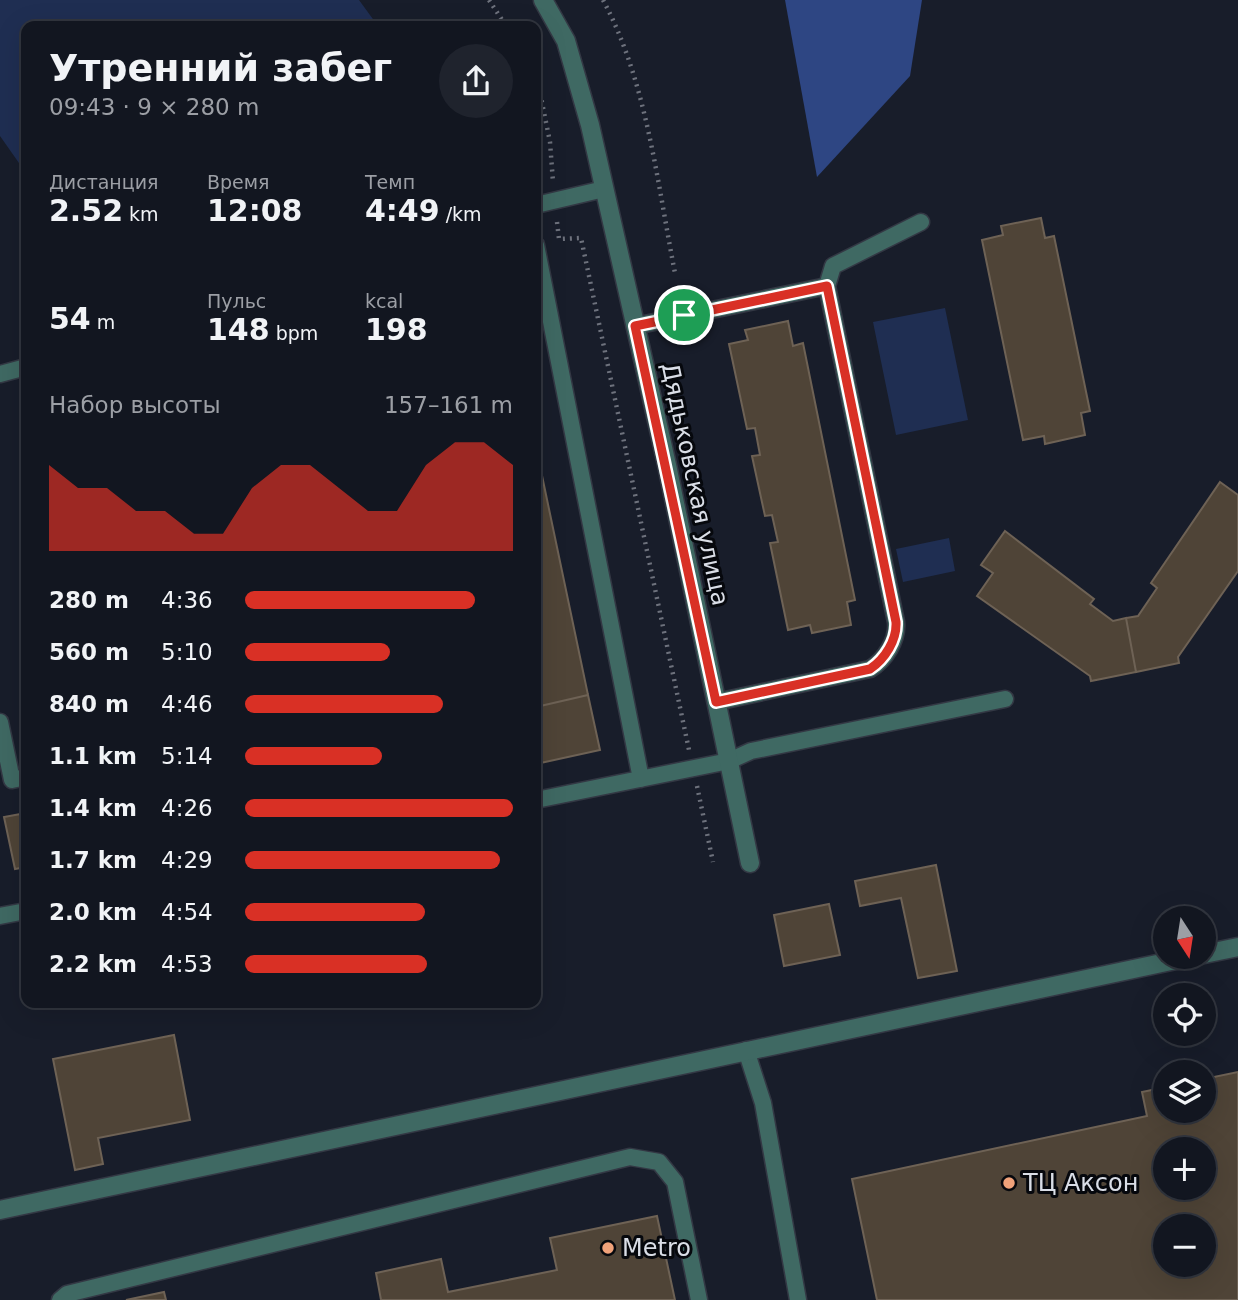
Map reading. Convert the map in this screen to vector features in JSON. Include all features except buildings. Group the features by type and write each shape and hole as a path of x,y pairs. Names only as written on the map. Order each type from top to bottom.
{"street":[{"name":"Дядьковская улица","path":"543,0 566,41 604,189 750,863"},
{"path":"1216,952 1238,947"},
{"path":"0,1210 1153,965"}],"lane":[{"path":"541,204 604,189"},
{"path":"716,702 870,669 881,660 895,637 896,622 827,286 833,266 921,222"},
{"path":"541,270 641,779"},
{"path":"635,326 827,286"},
{"path":"0,374 21,368"},
{"path":"541,799 693,769 729,761 751,751 1005,699"},
{"path":"0,722 12,780 21,778"},
{"path":"0,916 21,912"},
{"path":"746,1050 763,1103 798,1300"},
{"path":"60,1300 67,1294 630,1157 659,1162 675,1182 699,1300"}],"path":[{"path":"489,0 503,21"},
{"path":"603,0 616,23 642,104 675,272"},
{"path":"541,98 550,142 559,239 581,238 713,862"}],"shaded area":[{"path":"0,0 359,0 374,21 21,21 21,166 0,136"},
{"path":"785,0 922,0 910,76 817,177"},
{"path":"945,308 968,420 896,435 873,322"},
{"path":"949,538 955,571 903,582 896,549"}],"place":[{"name":"ТЦ Аксон","path":"1009,1183"},
{"name":"Metro","path":"608,1248"}],"route":[{"path":"827,286 896,622 895,637 881,660 870,669 716,702 635,326 684,315 827,286"}]}
